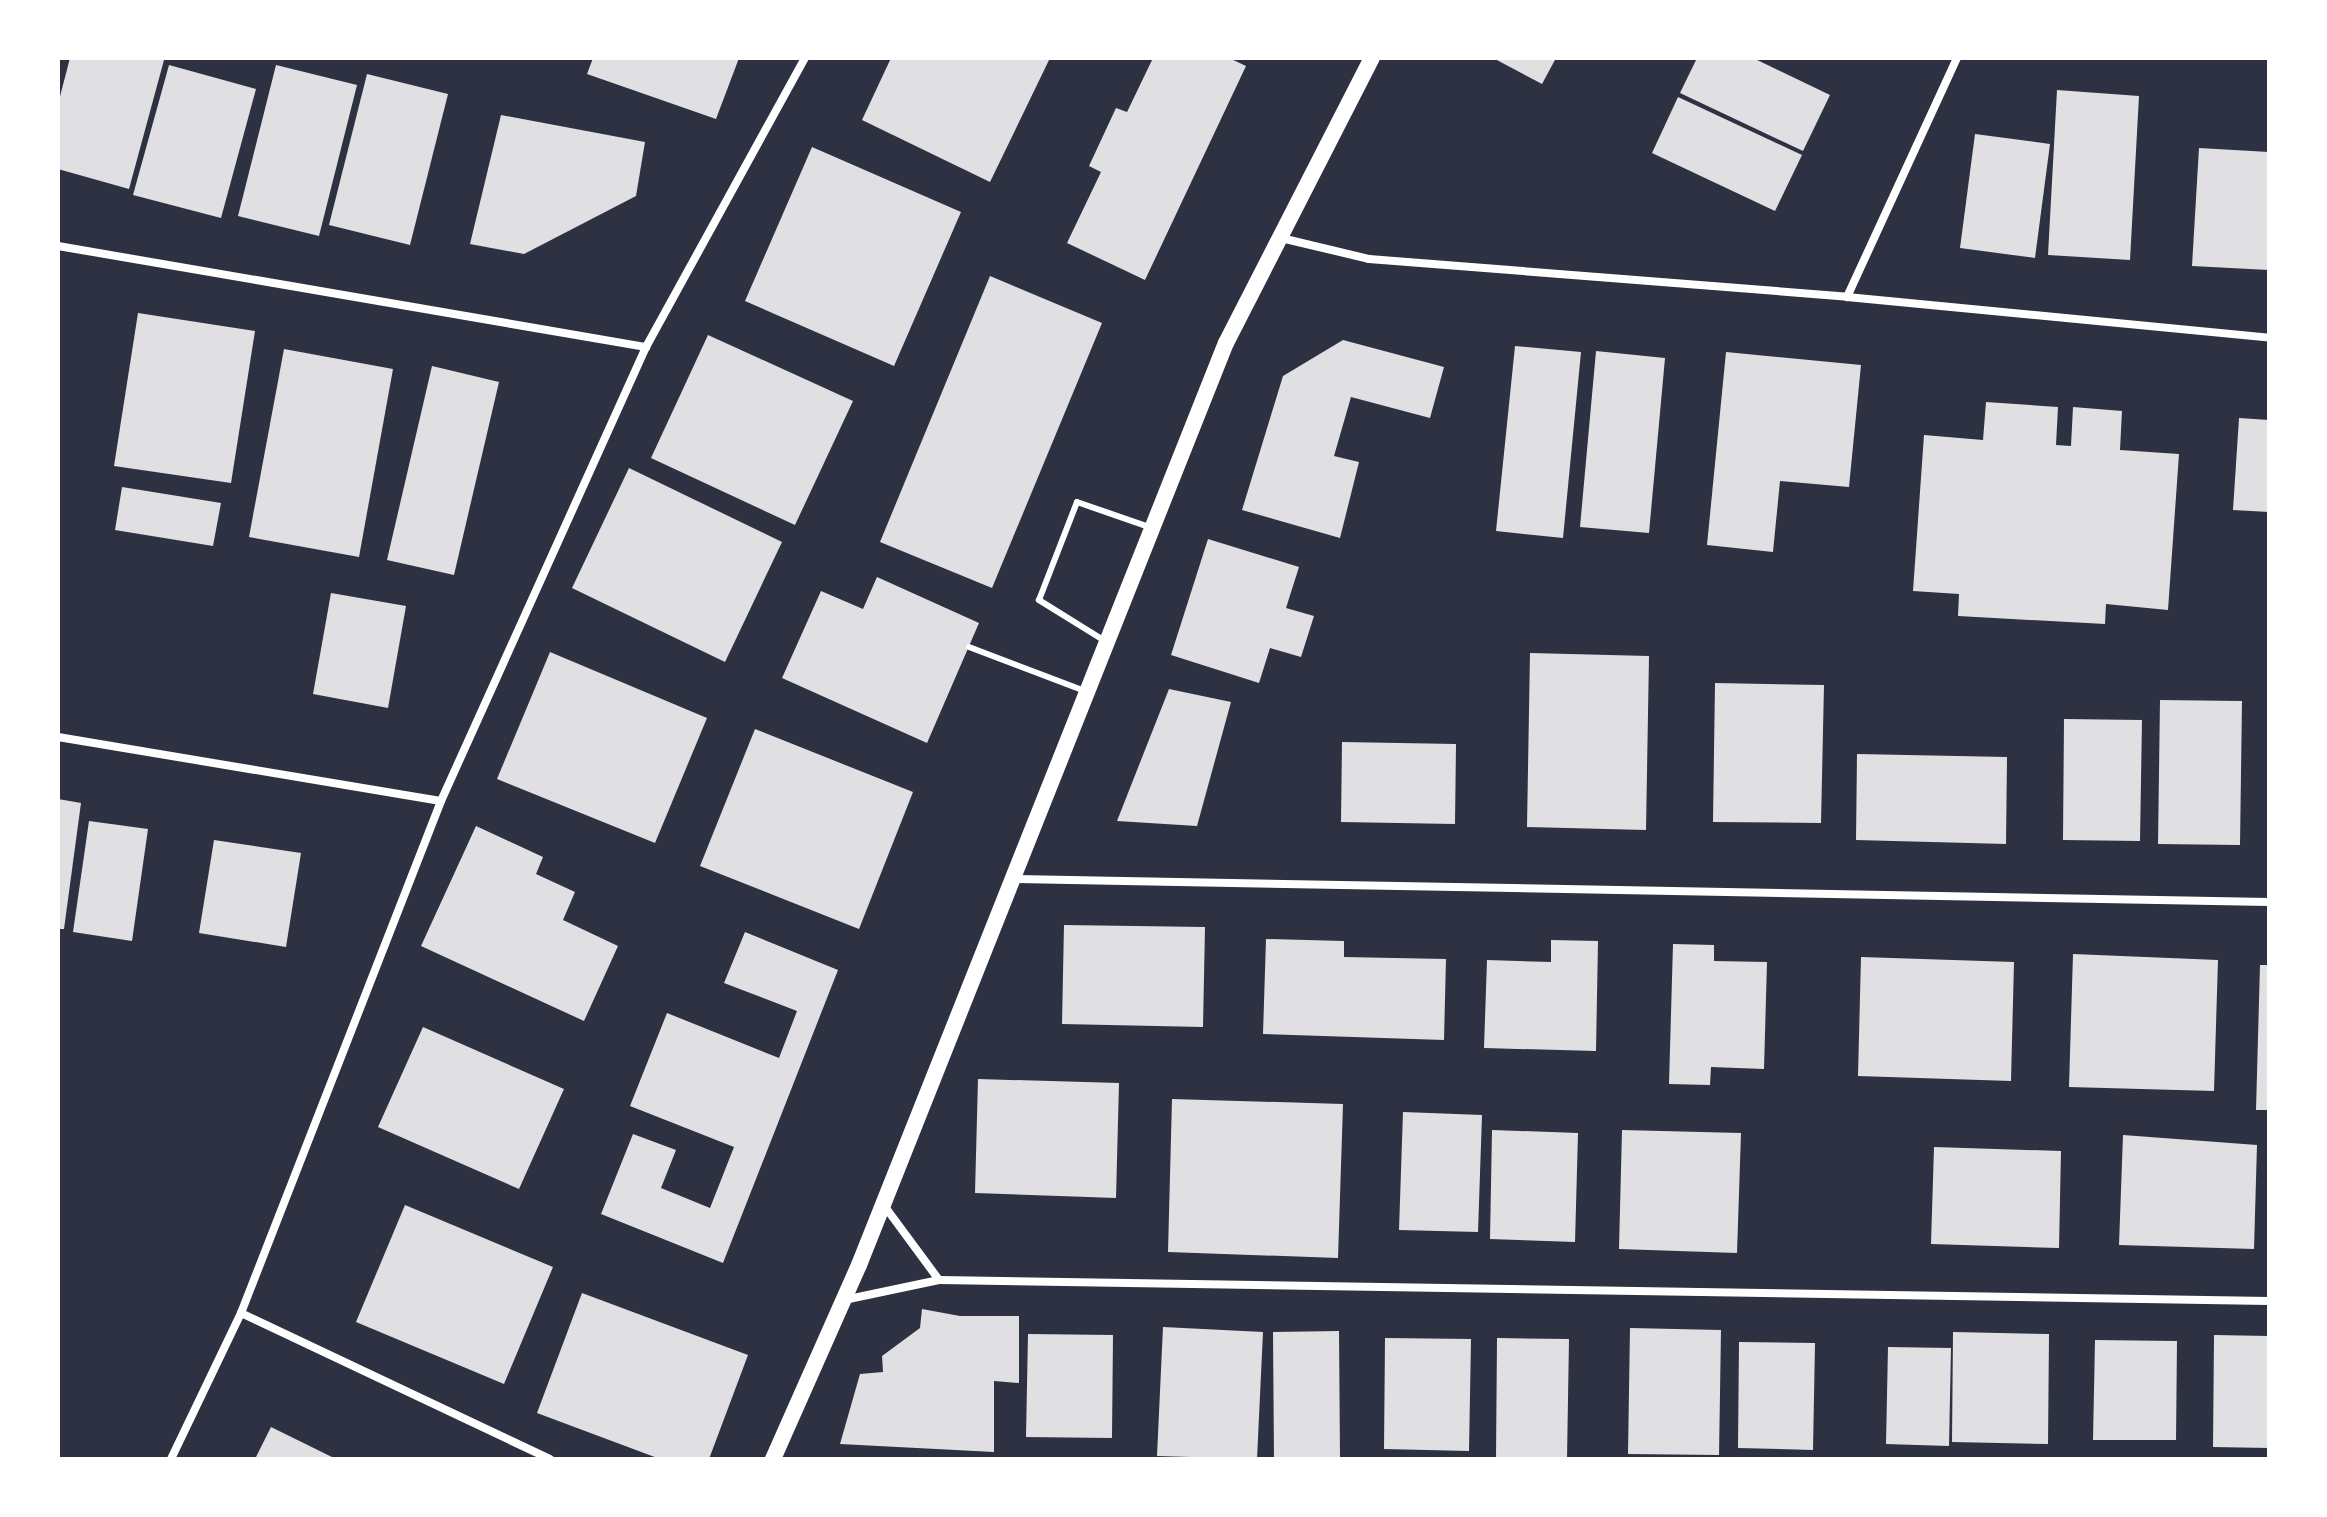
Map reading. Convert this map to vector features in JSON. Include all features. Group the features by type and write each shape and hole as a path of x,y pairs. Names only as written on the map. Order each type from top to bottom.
{"main road":[{"path":"773,1459 843,1301 1015,879 1226,343 1372,58"}],"street":[{"path":"171,1459 241,1313 441,801 646,347 805,58"},
{"path":"1847,297 1957,58"},
{"path":"1281,238 1369,259 1847,297 2269,338"},
{"path":"58,246 646,347"},
{"path":"58,737 441,801"},
{"path":"1015,879 2269,902"},
{"path":"883,1204 939,1280"},
{"path":"843,1301 939,1280 2269,1301"},
{"path":"241,1313 550,1459"}],"lane":[{"path":"1108,643 1039,600 1077,502 1153,529"},
{"path":"969,647 1088,692"}],"building":[{"path":"70,58 164,60 129,189 58,169 58,104"},
{"path":"593,58 739,58 716,119 587,74"},
{"path":"891,58 1050,58 990,182 862,120"},
{"path":"1153,58 1229,58 1246,66 1145,280 1067,243 1101,172 1089,166 1116,108 1127,112"},
{"path":"1493,58 1556,58 1542,84"},
{"path":"1697,58 1753,58 1830,95 1803,151 1680,93"},
{"path":"169,65 256,89 221,218 133,195"},
{"path":"276,65 357,85 319,236 238,216"},
{"path":"367,74 448,94 410,245 329,225"},
{"path":"2057,90 2139,96 2130,260 2048,255"},
{"path":"1678,97 1802,155 1775,211 1652,153"},
{"path":"501,115 645,142 636,196 524,254 470,244"},
{"path":"1975,134 2050,144 2035,258 1960,248"},
{"path":"812,147 961,212 894,366 745,301"},
{"path":"2199,148 2269,152 2269,270 2192,266"},
{"path":"990,276 1102,323 992,588 880,542"},
{"path":"138,313 255,331 231,483 114,466"},
{"path":"708,335 853,401 795,525 651,458"},
{"path":"1343,340 1444,367 1430,418 1351,397 1334,456 1359,462 1340,538 1242,510 1283,376"},
{"path":"1515,346 1581,352 1563,538 1496,531"},
{"path":"284,349 393,369 359,557 249,537"},
{"path":"1596,351 1665,358 1649,533 1580,527"},
{"path":"1726,352 1861,365 1849,487 1780,481 1773,552 1707,545"},
{"path":"432,366 499,382 454,575 387,560"},
{"path":"1986,402 2058,407 2056,445 2071,446 2073,407 2122,411 2120,450 2179,454 2168,610 2106,604 2105,624 1958,616 1959,594 1913,591 1924,435 1983,440"},
{"path":"2239,418 2269,420 2269,512 2233,510"},
{"path":"629,468 782,542 725,662 572,588"},
{"path":"122,487 221,503 213,546 115,530"},
{"path":"1208,539 1299,567 1286,608 1314,616 1301,657 1270,648 1259,683 1171,655"},
{"path":"877,577 979,623 927,743 782,678 821,591 863,609"},
{"path":"331,593 406,606 388,708 313,694"},
{"path":"550,652 707,718 655,843 497,779"},
{"path":"1530,653 1649,656 1646,830 1527,827"},
{"path":"1715,683 1824,685 1821,823 1713,822"},
{"path":"1169,689 1231,702 1197,826 1117,821"},
{"path":"2160,700 2242,701 2240,845 2158,844"},
{"path":"2064,719 2142,720 2140,841 2063,840"},
{"path":"755,729 913,792 859,929 700,866"},
{"path":"1342,742 1456,744 1455,824 1341,822"},
{"path":"1857,754 2007,757 2006,844 1856,840"},
{"path":"58,799 81,803 64,929 58,929"},
{"path":"89,821 148,829 132,941 73,932"},
{"path":"476,826 543,857 536,874 575,892 563,920 618,946 584,1021 421,946"},
{"path":"214,840 301,853 286,947 199,933"},
{"path":"1064,925 1205,927 1203,1027 1062,1024"},
{"path":"745,932 838,970 723,1263 601,1214 633,1134 676,1150 661,1188 710,1208 734,1147 630,1106 667,1013 779,1058 797,1011 724,983"},
{"path":"1266,939 1344,941 1344,957 1446,959 1444,1040 1263,1034"},
{"path":"1551,940 1598,941 1596,1051 1484,1048 1487,960 1551,962"},
{"path":"1673,944 1714,945 1714,961 1767,962 1764,1069 1711,1067 1710,1085 1669,1084"},
{"path":"2073,954 2218,960 2214,1091 2069,1087"},
{"path":"1861,957 2014,962 2011,1081 1858,1076"},
{"path":"2260,965 2269,965 2269,1110 2256,1110"},
{"path":"423,1027 564,1089 519,1189 378,1127"},
{"path":"978,1079 1119,1083 1116,1198 975,1193"},
{"path":"1172,1099 1343,1104 1338,1258 1168,1252"},
{"path":"1403,1112 1482,1115 1478,1232 1399,1230"},
{"path":"1492,1130 1578,1133 1575,1242 1490,1239"},
{"path":"1622,1130 1741,1133 1737,1253 1619,1249"},
{"path":"2123,1135 2257,1145 2254,1249 2119,1245"},
{"path":"1934,1147 2061,1151 2059,1248 1931,1244"},
{"path":"405,1205 553,1267 504,1384 356,1322"},
{"path":"582,1293 748,1355 709,1459 660,1459 537,1413"},
{"path":"922,1309 960,1316 1019,1316 1019,1383 994,1381 994,1452 840,1444 860,1374 883,1372 882,1356 920,1328"},
{"path":"1163,1327 1263,1332 1257,1459 1157,1456"},
{"path":"1630,1328 1721,1330 1719,1455 1628,1454"},
{"path":"1339,1331 1340,1459 1274,1459 1273,1332"},
{"path":"1953,1332 2049,1334 2048,1444 1952,1442"},
{"path":"1028,1334 1113,1335 1112,1438 1026,1437"},
{"path":"2214,1335 2269,1336 2269,1448 2213,1447"},
{"path":"1385,1338 1471,1339 1469,1451 1384,1449"},
{"path":"1497,1338 1569,1339 1567,1459 1496,1458"},
{"path":"2095,1340 2177,1341 2176,1440 2093,1440"},
{"path":"1739,1342 1815,1343 1813,1450 1738,1448"},
{"path":"1888,1347 1951,1348 1949,1446 1886,1444"},
{"path":"271,1427 336,1459 255,1459"}]}
